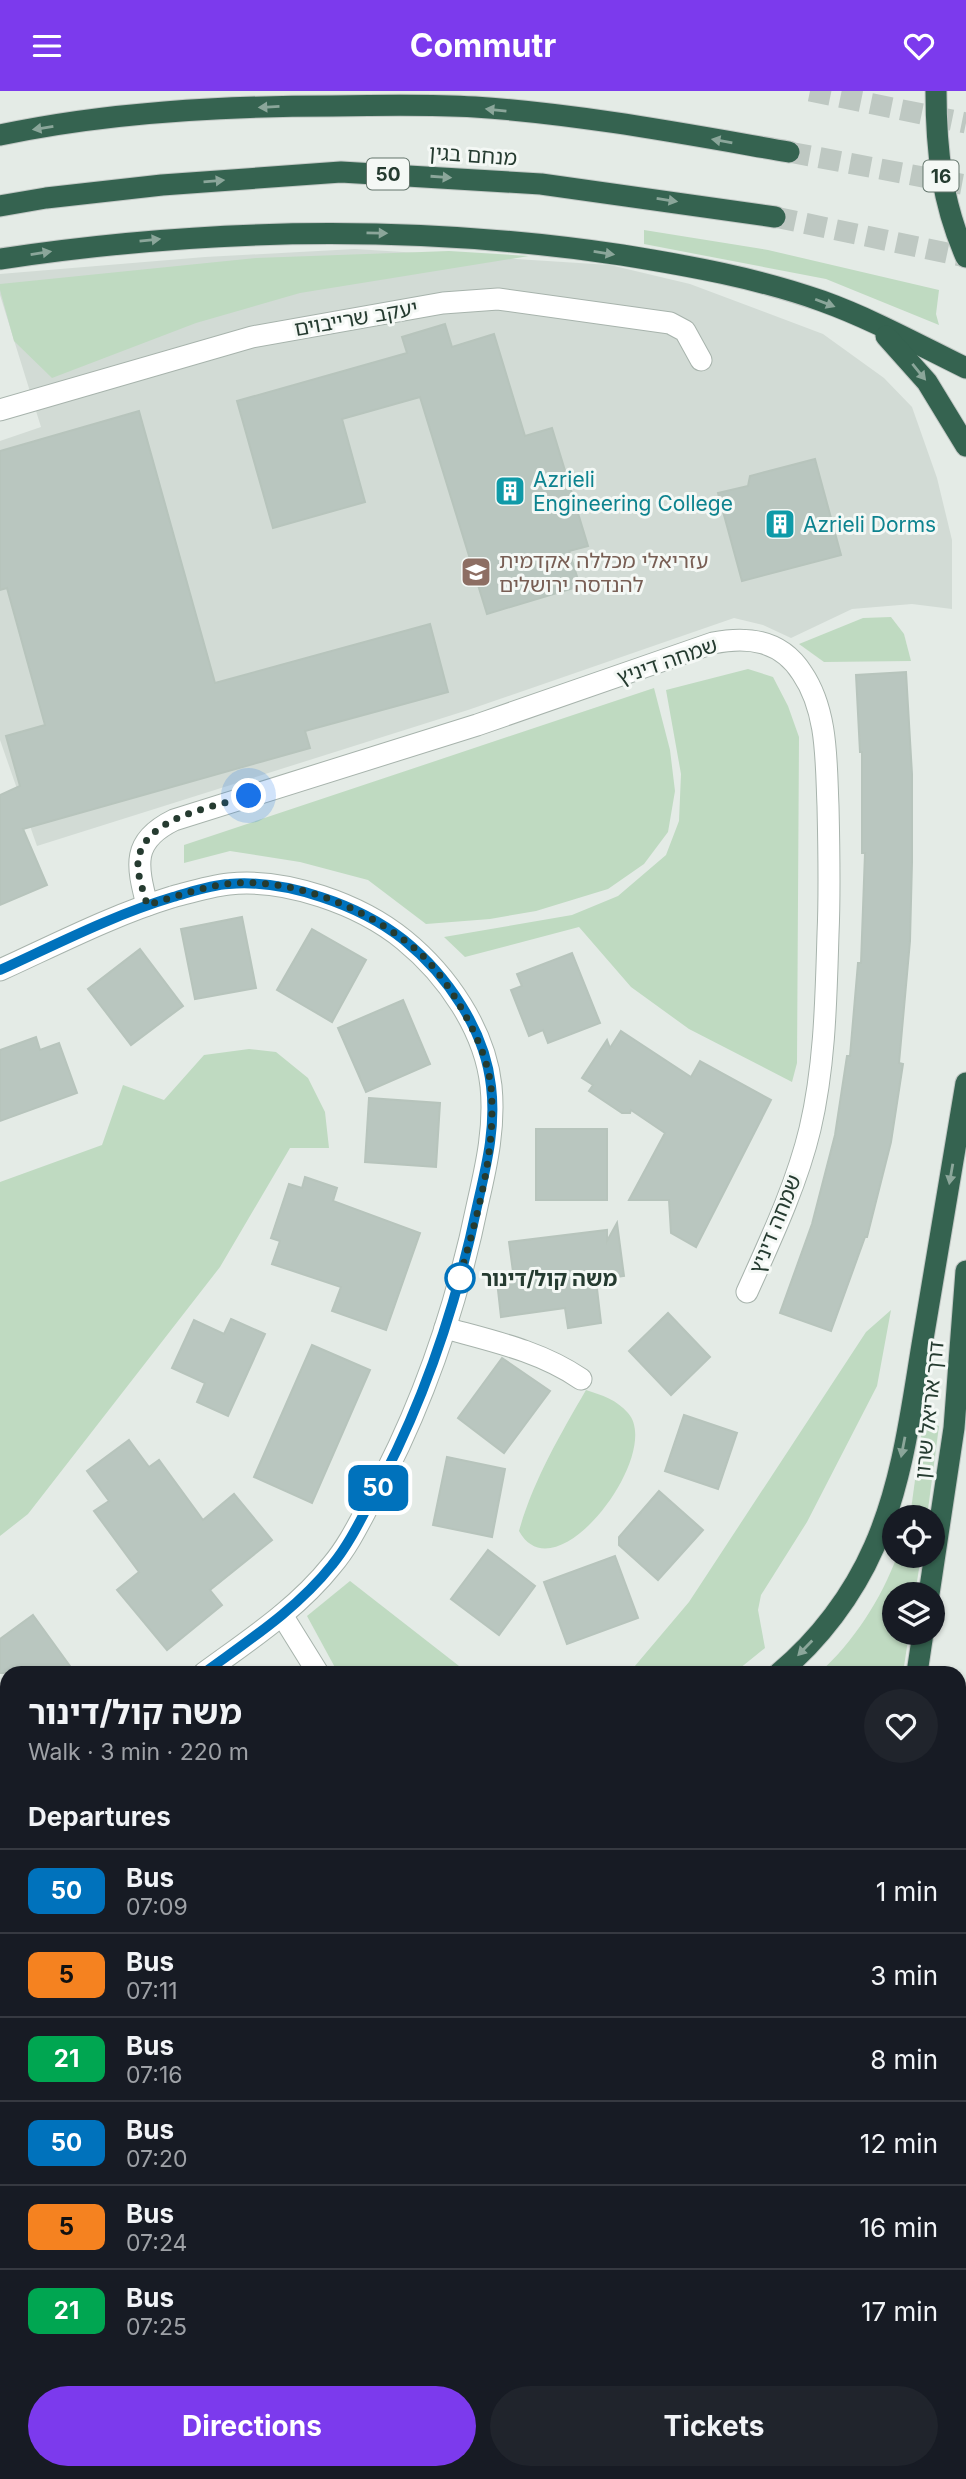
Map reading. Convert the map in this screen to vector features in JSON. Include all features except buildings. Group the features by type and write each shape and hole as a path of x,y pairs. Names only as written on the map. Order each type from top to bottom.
{"highway":[{"name":"16","path":"936,91 940,173 951,219 966,257"},
{"path":"0,135 160,112 284,106 397,105 475,107 579,118 789,152"},
{"name":"מנחם בגין","path":"0,206 162,185 341,172 541,184 775,217"},
{"path":"0,259 82,247 166,239 338,232 494,239 713,270 823,302 872,322 966,368"},
{"path":"872,322 927,382 966,446"},
{"path":"786,1666 817,1636 841,1605 875,1546 891,1496 916,1382 966,1083"},
{"name":"דרך אריאל שרון","path":"931,1582 954,1428 966,1271"},
{"path":"918,1666 921,1645"}],"street":[{"name":"יעקב שרייבוים","path":"0,409 252,337 443,303 498,299 670,323 685,331 701,360"},
{"name":"שמחה דיניץ","path":"147,905 138,863 141,852 151,834 174,820 477,725 713,643 748,639 777,649 791,659 811,689 826,754 830,873 824,1045 810,1129 783,1210 747,1292"},
{"path":"0,970 147,905 227,884 256,883 298,890 324,898 391,930 421,954 442,977 475,1032 486,1060 491,1086 490,1148 469,1244 435,1361 398,1451 350,1539 316,1584 282,1615 213,1666"},
{"path":"445,1328 538,1355 582,1378"},
{"path":"282,1615 314,1666"}],"shaded area":[{"name":"עזריאלי מכללה אקדמית להנדסה ירושלים","path":"355,249 610,265 690,284 823,334 884,378 912,407 937,478 952,540 952,609 912,604 852,609 791,638 763,625 734,618 468,710 37,846 0,740 0,441 41,427 0,295 0,274 205,257"}],"green space":[{"path":"644,230 768,250 939,290 936,314 939,325 826,279 644,244"},
{"path":"449,251 529,256 300,293 196,323 52,378 14,341 0,290 0,284 256,258"},
{"path":"891,617 904,634 911,661 824,662 799,644 863,618"},
{"path":"748,669 773,677 788,706 799,737 797,1063 792,1082 689,1029 631,987 579,927 465,957 444,937 572,915 618,896 666,855 679,821 681,774 666,690"},
{"path":"654,688 670,750 675,791 668,832 644,864 608,889 536,911 490,919 426,924 368,880 300,862 230,851 184,863 184,845"},
{"path":"249,1049 276,1052 308,1078 325,1112 329,1148 290,1148 220,1267 28,1514 0,1536 0,1182 102,1145 123,1085 164,1100 204,1055"},
{"path":"891,1310 877,1386 807,1522 761,1595 758,1610 765,1648 743,1666 635,1666 689,1602 866,1332"},
{"path":"586,1390 614,1401 628,1413 635,1432 631,1458 619,1486 601,1512 579,1534 557,1546 536,1547 519,1531 525,1512 548,1459"},
{"path":"923,1421 939,1426 929,1505 912,1505"},
{"path":"892,1568 919,1568 917,1582 886,1582"},
{"path":"350,1581 459,1666 334,1666 307,1616"},
{"path":"882,1590 882,1645 907,1645 904,1666 826,1666 865,1619"}],"tunnel":[{"path":"810,91 966,123"},
{"path":"789,152 966,185"},
{"path":"775,217 966,257"}],"bus line":[{"name":"50","path":"0,970 132,909 198,890 227,884 256,883 298,890 324,898 391,930 421,954 442,977 459,1004 475,1032 486,1060 491,1086 490,1148 469,1244 438,1354 398,1451 350,1539 316,1584 251,1639 214,1666"}],"place":[{"name":"Azrieli Engineering College","path":"510,491"},
{"name":"Azrieli Dorms","path":"780,524"},
{"name":"עזריאלי מכללה אקדמית להנדסה ירושלים","path":"476,572"},
{"name":"משה קול/דינור","path":"460,1278"}],"route":[{"path":"249,796 174,820 160,826 151,834 144,843 138,863 147,905 227,884 256,883 298,890 324,898 391,930 421,954 442,977 475,1032 486,1060 491,1086 490,1148 457,1286 460,1278"}]}
